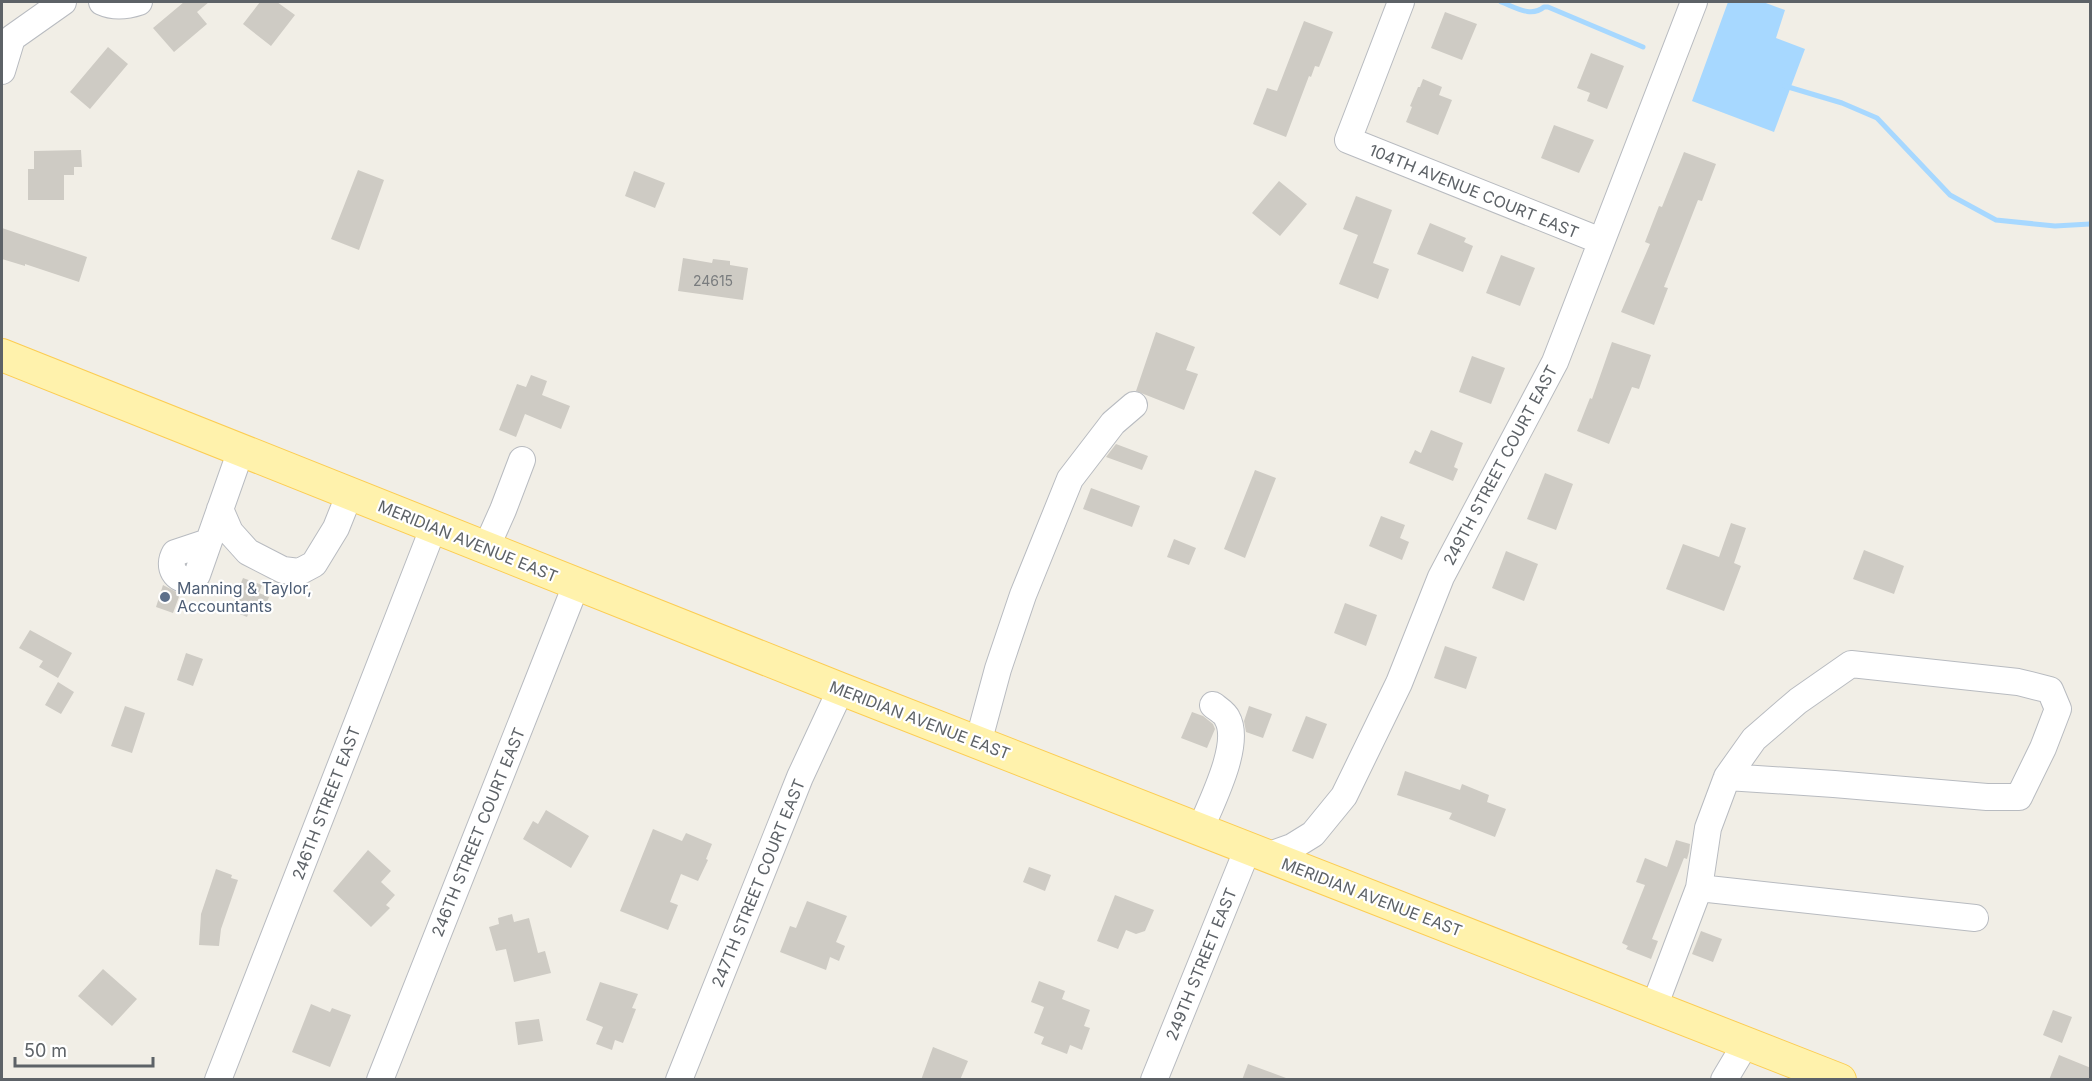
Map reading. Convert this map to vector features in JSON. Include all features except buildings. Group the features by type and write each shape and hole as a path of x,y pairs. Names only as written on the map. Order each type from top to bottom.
{"main road":[{"name":"MERIDIAN AVENUE EAST","path":"2,355 841,690 1840,1080"}],"street":[{"path":"2,71 7,35 63,2"},
{"path":"102,2 128,6 139,2"},
{"name":"104TH AVENUE COURT EAST","path":"1401,2 1348,141 1601,241"},
{"name":"249TH STREET COURT EAST","path":"1257,853 1292,847 1313,834 1338,806 1355,774 1399,683 1441,577 1546,381 1694,2"},
{"path":"978,743 998,669 1019,605 1070,479 1113,423 1134,405"},
{"path":"208,542 242,450"},
{"path":"486,548 522,460"},
{"path":"220,509 231,532 248,552 284,570 299,572 314,564 336,528 350,493"},
{"name":"246TH STREET EAST","path":"218,1080 434,526"},
{"name":"246TH STREET COURT EAST","path":"381,1080 576,585"},
{"path":"1654,1007 1699,888 1708,828 1727,777 1754,740 1798,701 1851,664 2018,682 2049,690 2058,709 2019,797 1988,797 1727,777"},
{"name":"247TH STREET COURT EAST","path":"679,1080 800,777 841,690"},
{"path":"1200,830 1224,770 1232,732 1227,716 1213,705"},
{"name":"249TH STREET EAST","path":"1154,1080 1257,853"},
{"path":"1699,888 1975,918"},
{"path":"1724,1080 1746,1043"}],"water":[{"path":"1728,2 1763,2 1785,10 1776,38 1805,49 1774,132 1692,101"}],"waterway":[{"path":"1501,2 1528,12 1548,7 1643,47"},
{"path":"1785,86 1842,103 1877,118 1950,195 1996,220 2055,226 2090,224"}],"place":[{"name":"Manning & Taylor, Accountants","path":"165,597"}]}
